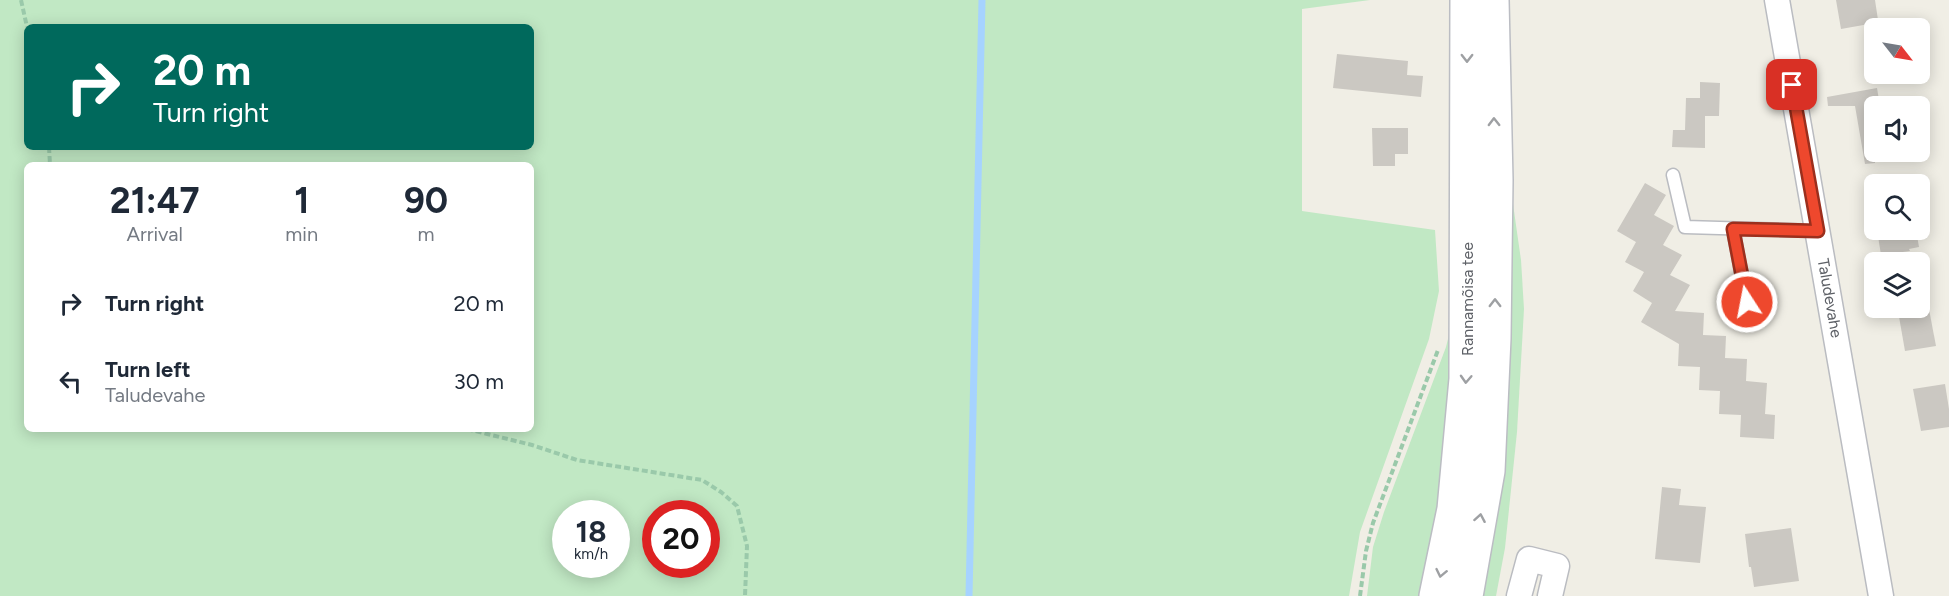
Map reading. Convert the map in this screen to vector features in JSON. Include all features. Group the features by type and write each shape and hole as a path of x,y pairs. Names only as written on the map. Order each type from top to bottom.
{"street":[{"name":"Rannamõisa tee","path":"1436,596 1454,509 1466,379 1467,0"},
{"name":"Rannamõisa tee","path":"1466,596 1488,471 1494,349 1496,180 1492,0"},
{"name":"Taludevahe","path":"1777,0 1881,596"},
{"path":"1519,596 1529,559 1557,566 1550,596"}],"lane":[{"path":"1673,175 1685,227 1818,231"},
{"path":"1733,229 1750,319"}],"path":[{"path":"21,0 26,24"},
{"path":"1360,596 1366,551 1374,523 1440,344"},
{"path":"479,432 532,445 577,460 702,480 737,506 747,546 745,596"}],"green space":[{"path":"0,0 1370,0 1302,9 1302,211 1435,230 1439,291 1429,339 1360,532 1349,596 0,596"},
{"path":"1509,176 1521,260 1524,309 1517,432 1505,548 1496,596 1478,596"},
{"path":"1455,311 1443,475 1430,554 1419,596 1367,596 1373,547 1446,347"}],"building":[{"path":"1836,0 1875,0 1878,18 1864,18 1864,25 1841,29"},
{"path":"1337,54 1408,61 1407,75 1423,76 1421,97 1333,88"},
{"path":"1700,82 1720,83 1719,116 1705,116 1705,148 1672,147 1673,130 1685,130 1686,98 1700,98"},
{"path":"1877,88 1878,96 1864,96 1864,158 1855,106 1828,106 1827,97"},
{"path":"1372,128 1408,128 1408,154 1395,154 1395,166 1373,166"},
{"path":"1645,183 1666,195 1654,215 1674,226 1663,245 1682,255 1670,275 1690,285 1675,311 1704,313 1703,335 1726,336 1725,358 1747,359 1746,381 1767,383 1765,414 1775,415 1774,439 1740,437 1741,415 1719,414 1720,391 1699,390 1700,367 1678,366 1679,344 1641,322 1652,303 1633,291 1644,272 1625,262 1636,242 1617,231"},
{"path":"1879,240 1918,240 1919,247 1909,249 1910,251 1881,252"},
{"path":"1930,314 1936,346 1905,351 1899,318 1930,318"},
{"path":"1945,384 1949,427 1921,431 1913,389"},
{"path":"1662,487 1681,489 1679,505 1706,507 1700,563 1655,559"},
{"path":"1791,528 1799,581 1754,587 1745,534"}],"waterway":[{"path":"969,596 982,0"}],"route":[{"path":"1747,302 1733,229 1818,231 1792,85"}]}
